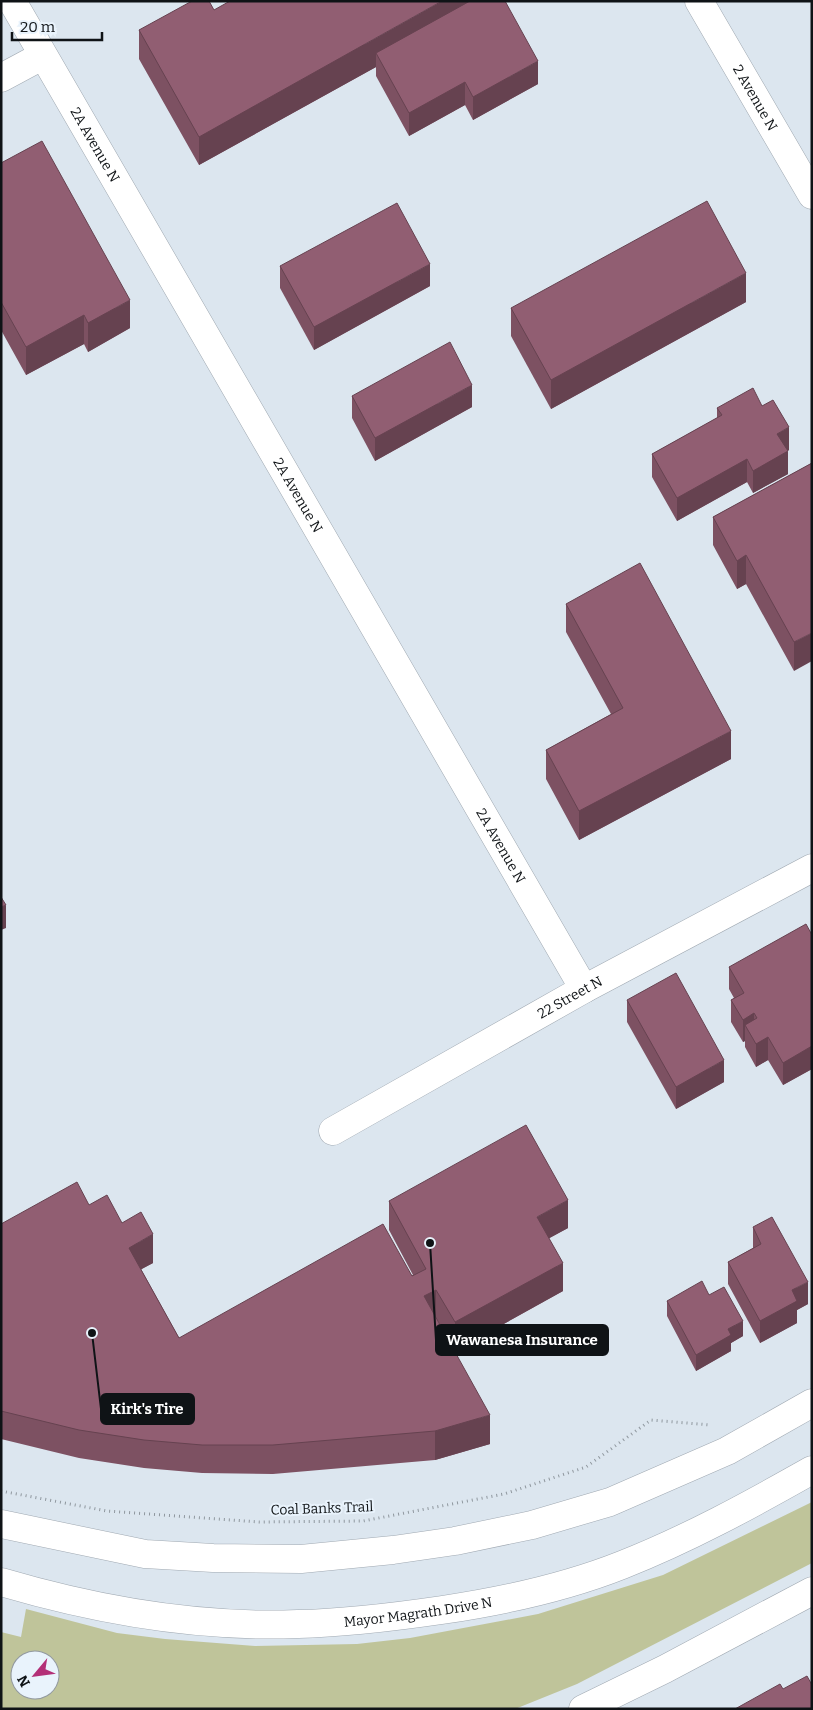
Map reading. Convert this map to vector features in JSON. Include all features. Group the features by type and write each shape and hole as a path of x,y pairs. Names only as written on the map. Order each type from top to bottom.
{"street":[{"name":"2A Avenue N","path":"12,1 42,56 584,989"},
{"name":"2 Avenue N","path":"699,1 812,195"},
{"path":"1,78 42,56"},
{"name":"22 Street N","path":"333,1131 584,989 812,868"},
{"path":"1,1524 145,1554 213,1558 301,1559 446,1543 532,1526 610,1502 727,1451 812,1403"},
{"name":"Mayor Magrath Drive N","path":"1,1582 126,1612 209,1621 297,1624 396,1617 497,1602 561,1585 621,1565 699,1531 812,1470"},
{"path":"583,1709 665,1669 812,1591"}],"path":[{"name":"Coal Banks Trail","path":"1,1491 107,1511 259,1522 363,1521 504,1494 586,1467 651,1420 714,1425"}],"green space":[{"path":"812,1502 812,1563 577,1684 515,1709 1,1709 1,1632 21,1637 26,1609 117,1633 255,1646 357,1644 410,1638 538,1614 663,1575"}],"building":[{"path":"192,1 209,1 214,10 230,1 442,1 199,137 139,30"},
{"path":"470,1 505,1 538,61 473,97 465,82 409,113 376,53"},
{"path":"42,141 130,300 88,323 84,315 26,347 1,302 1,163"},
{"path":"707,201 746,273 551,380 511,308"},
{"path":"397,203 430,264 314,327 280,266"},
{"path":"450,342 472,385 375,438 352,396"},
{"path":"753,388 762,406 773,400 789,427 777,434 788,451 753,471 747,459 677,498 652,454 722,415 717,408"},
{"path":"812,463 812,633 794,642 746,555 737,561 713,517"},
{"path":"640,563 731,731 579,811 546,750 623,708 566,604"},
{"path":"1,897 6,905 1,907"},
{"path":"806,924 812,935 812,1046 783,1063 768,1037 756,1044 745,1025 757,1018 754,1013 743,1020 731,1000 744,993 729,967"},
{"path":"676,973 724,1060 676,1087 627,1000"},
{"path":"526,1125 568,1200 537,1217 563,1263 455,1322 436,1290 424,1296 490,1415 435,1431 273,1445 202,1445 144,1440 79,1430 1,1411 1,1224 77,1182 89,1205 107,1195 122,1223 141,1212 153,1234 129,1248 179,1338 383,1224 412,1276 426,1269 389,1201"},
{"path":"772,1217 808,1282 792,1290 797,1301 760,1321 728,1262 761,1244 753,1227"},
{"path":"702,1281 709,1295 724,1287 743,1321 728,1329 731,1335 696,1355 667,1301"},
{"path":"807,1676 812,1685 812,1709 735,1709 780,1684 783,1689"}],"place":[{"name":"Wawanesa Insurance","path":"430,1243"},
{"name":"Kirk's Tire","path":"92,1333"}]}
